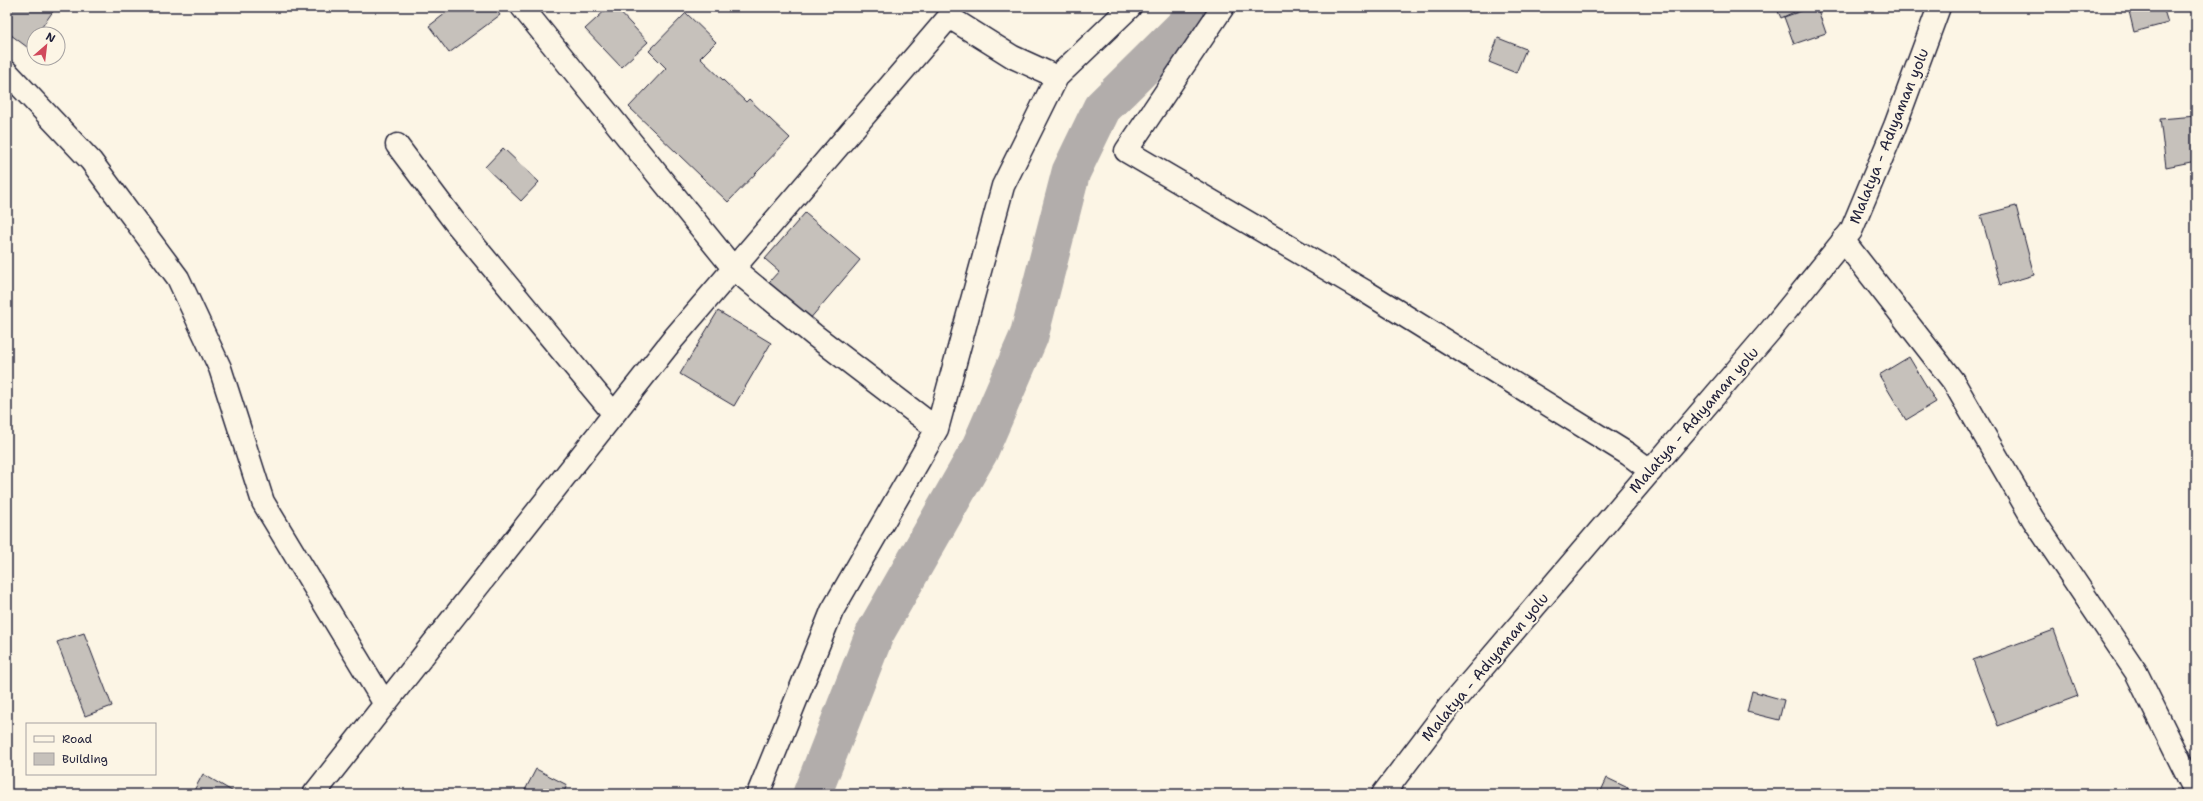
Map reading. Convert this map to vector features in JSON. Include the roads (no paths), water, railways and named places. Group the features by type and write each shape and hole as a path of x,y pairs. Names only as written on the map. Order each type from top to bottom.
{"street":[{"path":"522,7 734,269 814,335 937,429"},
{"path":"758,794 832,611 937,429 1003,186 1057,77 1130,7"},
{"path":"1223,7 1126,151 1368,293 1628,454 1651,471"},
{"name":"Malatya - Adıyaman yolu","path":"1383,794 1449,707 1770,331 1851,231 1895,126 1939,7"},
{"path":"314,794 674,338 949,17 1013,57 1057,77"},
{"path":"7,72 91,161 178,278 220,368 263,502 385,704"},
{"path":"397,145 454,221 614,414"},
{"path":"1843,240 1954,381 2033,518 2136,672 2196,793"}],"waterway":[{"path":"812,794 875,633 979,451 1029,336 1071,172 1102,108 1189,22 1197,7"}]}
